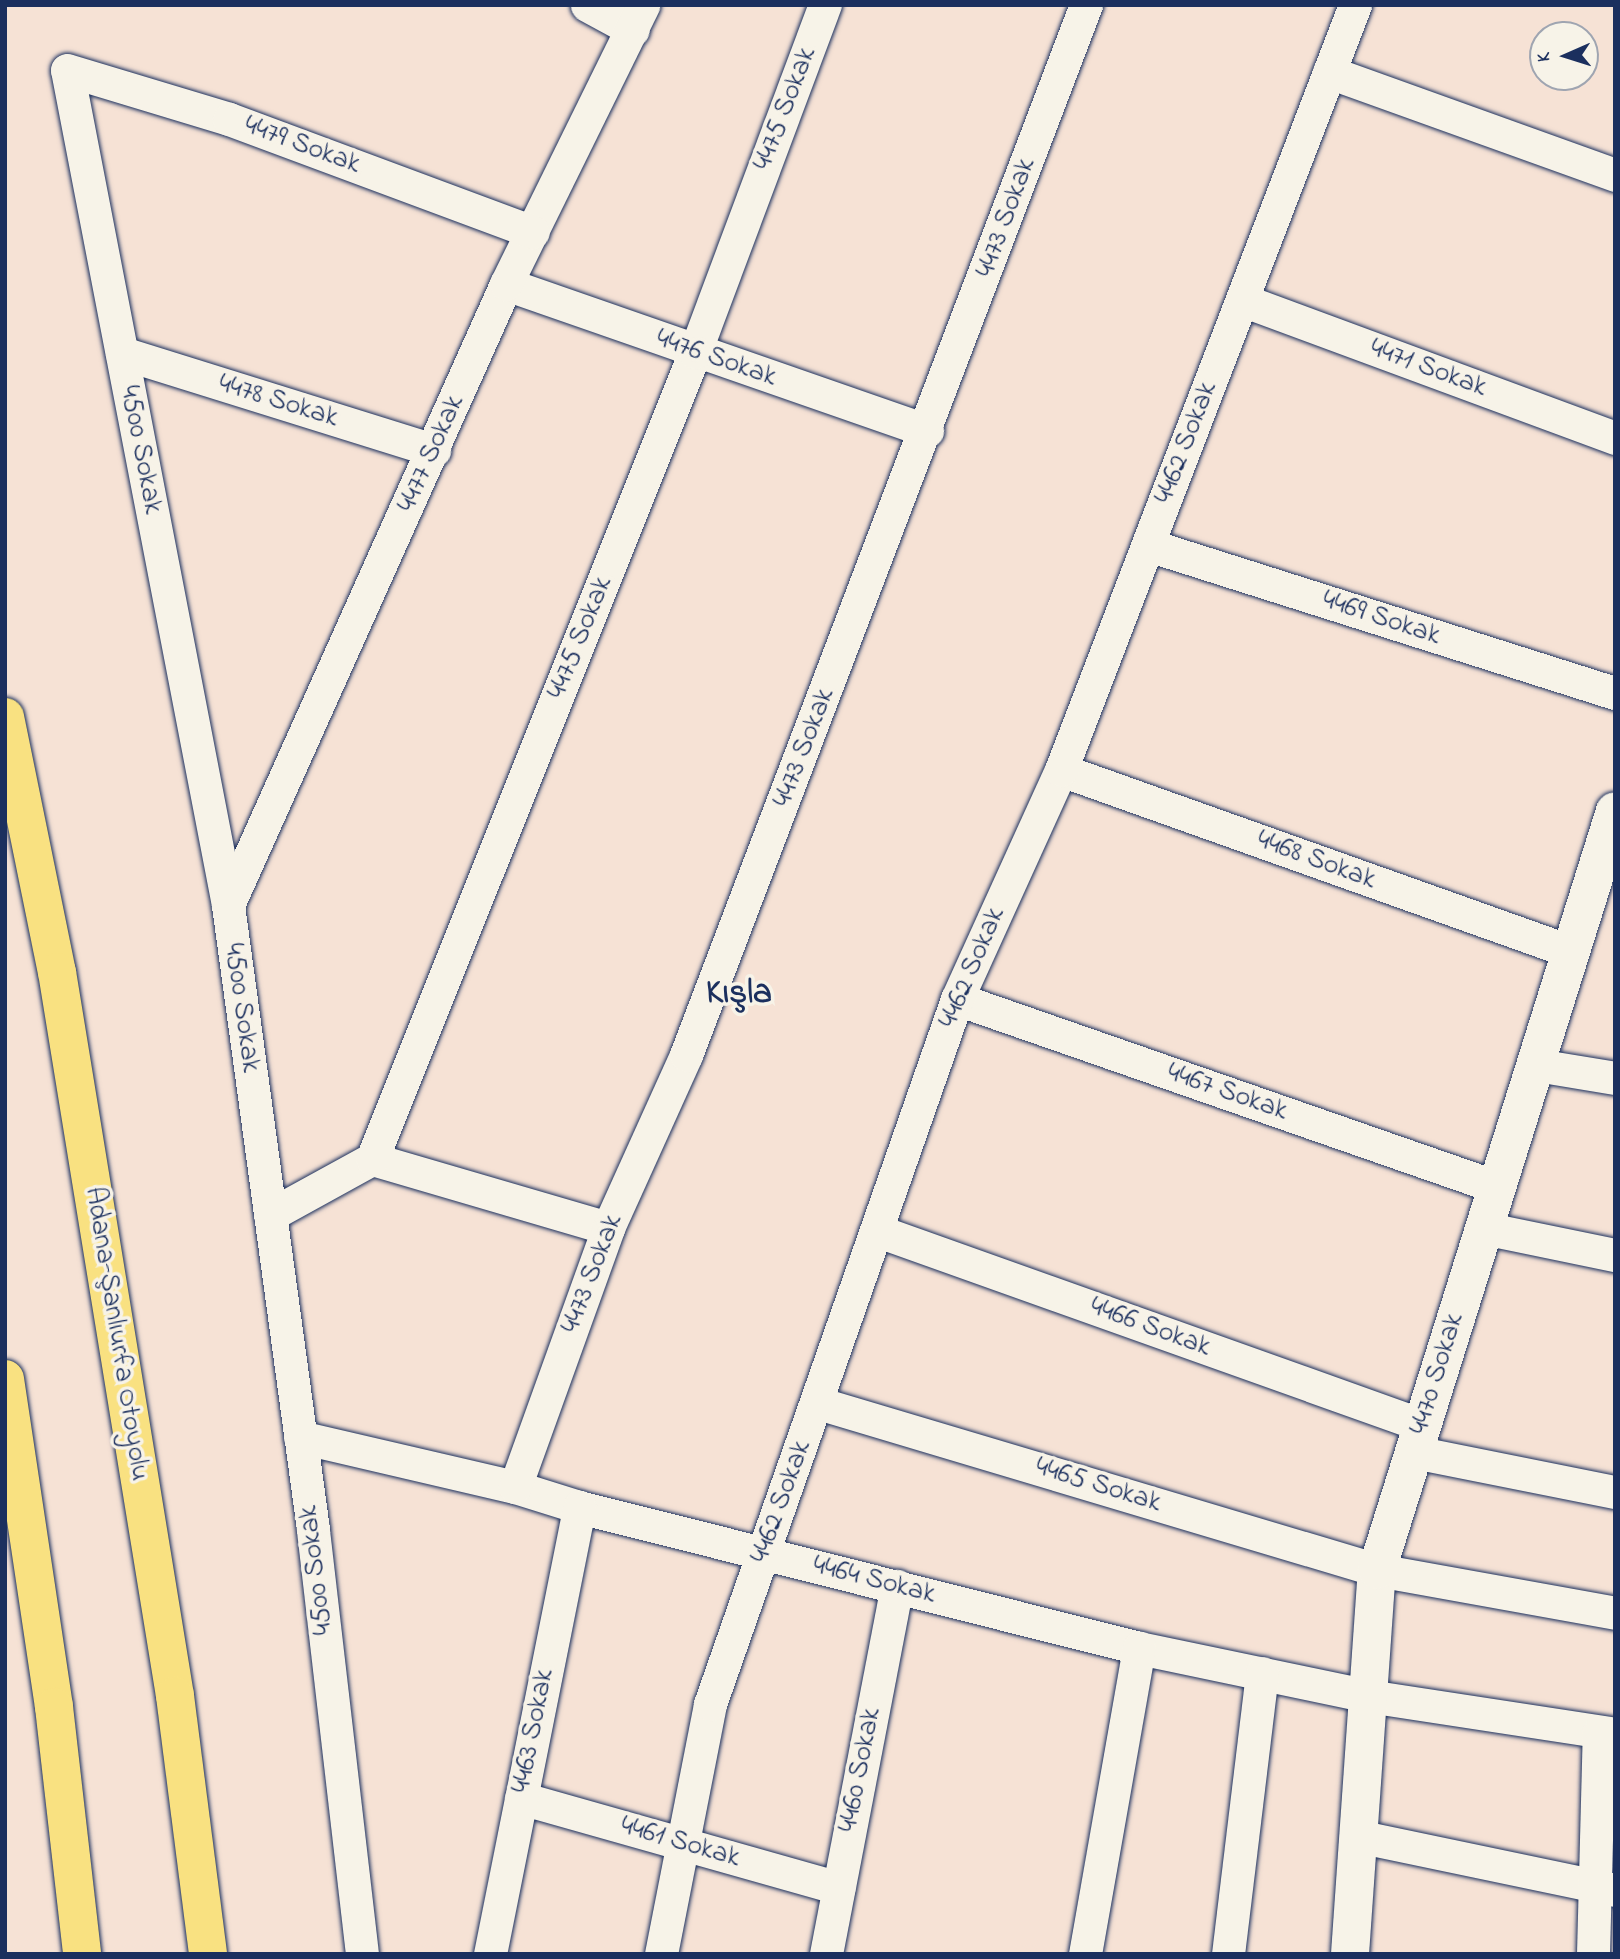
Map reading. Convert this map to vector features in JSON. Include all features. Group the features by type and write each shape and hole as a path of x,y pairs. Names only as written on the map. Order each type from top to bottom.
{"highway":[{"name":"Adana-Şanlıurfa Otoyolu","path":"5,717 57,972 172,1683 208,1954"},
{"path":"5,1379 54,1707 82,1954"}],"main road":[{"name":"4470 Sokak","path":"1349,1954 1377,1570 1572,952 1605,883 1615,811"}],"street":[{"path":"587,5 638,18"},
{"name":"4475 Sokak","path":"372,1159 695,352 825,5"},
{"name":"4473 Sokak","path":"515,1487 608,1228 686,1055 927,431 1086,5"},
{"name":"4462 Sokak","path":"661,1954 710,1704 762,1552 818,1403 957,999 1061,770 1354,5"},
{"name":"4477 Sokak","path":"228,905 434,450 506,284 638,18"},
{"name":"4479 Sokak","path":"67,70 229,119 533,232"},
{"name":"4500 Sokak","path":"67,70 228,905 300,1437 362,1954"},
{"path":"1329,72 1615,175"},
{"name":"4476 Sokak","path":"506,284 927,431"},
{"name":"4471 Sokak","path":"1242,300 1615,438"},
{"name":"4478 Sokak","path":"122,353 434,450"},
{"name":"4469 Sokak","path":"1148,545 1615,693"},
{"name":"4468 Sokak","path":"1061,770 1572,952"},
{"name":"4467 Sokak","path":"957,999 1497,1187"},
{"path":"1536,1065 1615,1078"},
{"path":"270,1215 372,1159 608,1228"},
{"path":"1483,1228 1615,1255"},
{"name":"4466 Sokak","path":"878,1231 1418,1438 1615,1492"},
{"name":"4465 Sokak","path":"818,1403 1377,1570 1615,1614"},
{"name":"4464 Sokak","path":"300,1437 515,1487 579,1507 1139,1648 1368,1696 1607,1733"},
{"name":"4463 Sokak","path":"490,1954 579,1507"},
{"name":"4460 Sokak","path":"826,1954 897,1586"},
{"path":"1085,1954 1139,1648"},
{"path":"1228,1954 1262,1673"},
{"path":"1593,1954 1605,1889 1607,1733"},
{"name":"4461 Sokak","path":"521,1798 838,1888"},
{"path":"1357,1836 1605,1889"}],"district":[{"name":"Kışla","path":"739,994"}]}
